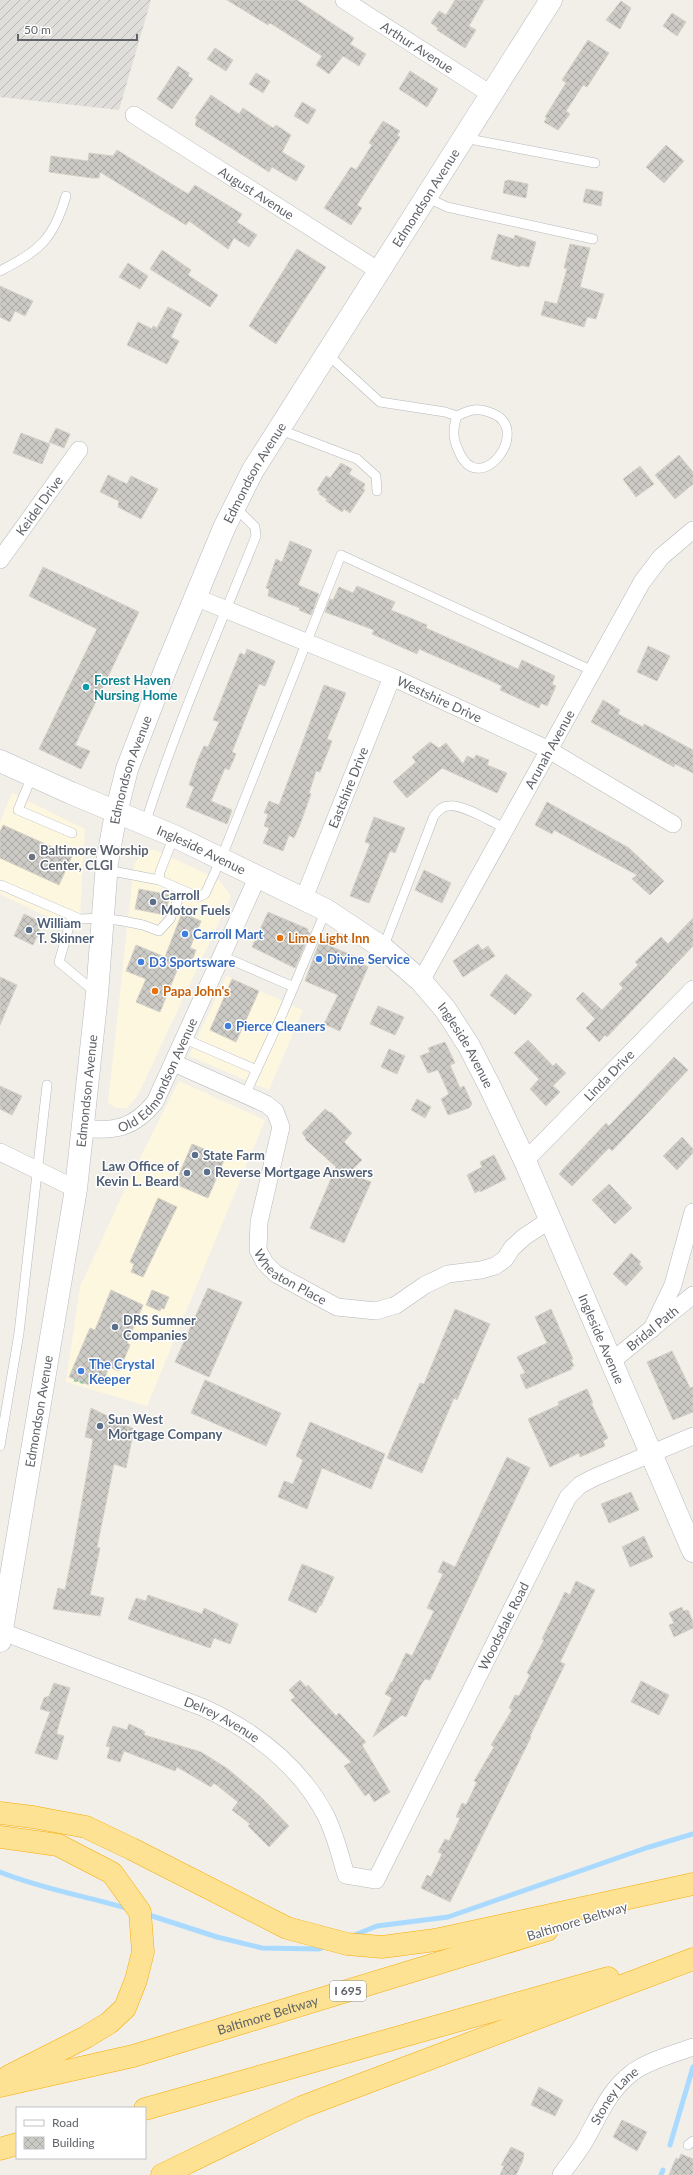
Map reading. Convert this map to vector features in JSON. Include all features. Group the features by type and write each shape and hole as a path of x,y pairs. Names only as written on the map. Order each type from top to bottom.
{"highway":[{"path":"0,1813 33,1817 86,1828 132,1848 287,1928 347,1944 382,1947 435,1940 693,1884"},
{"path":"0,1837 58,1845 112,1873 140,1912 143,1952 136,1980 125,2008 109,2023 86,2037 0,2080"},
{"name":"Baltimore Beltway","path":"0,2086 133,2056 693,1884"},
{"path":"146,2109 693,1954"},
{"path":"162,2175 302,2107 693,1959"},
{"path":"0,2148 16,2144"}],"main road":[{"name":"Edmondson Avenue","path":"0,1635 76,1189 97,994 107,870 116,812 127,769 195,597 234,507 253,470 551,0"},
{"name":"Ingleside Avenue","path":"0,761 174,836 326,910 383,948 421,982 445,1009 469,1046 525,1161 693,1551"}],"street":[{"name":"Arthur Avenue","path":"344,0 492,94"},
{"name":"August Avenue","path":"134,115 379,271"},
{"name":"Keidel Drive","path":"0,560 79,450"},
{"name":"Arunah Avenue","path":"421,982 504,828 642,582 661,557 693,530"},
{"name":"Westshire Drive","path":"195,597 392,677 549,750 673,824"},
{"name":"Eastshire Drive","path":"304,898 392,677"},
{"name":"Old Edmondson Avenue","path":"83,1128 106,1131 134,1123 146,1113 155,1102 258,876"},
{"name":"Linda Drive","path":"525,1161 693,989"},
{"name":"Wheaton Place","path":"174,1063 266,1104 275,1111 281,1128 259,1222 258,1250 265,1263 276,1274 337,1307 376,1311 396,1305 425,1285 448,1274 481,1270 495,1266 505,1259 512,1248 524,1237 551,1219"},
{"path":"0,1152 76,1189"},
{"path":"652,1330 673,1285 693,1212"},
{"name":"Bridal Path","path":"612,1361 652,1330 693,1295"},
{"name":"Woodsdale Road","path":"376,1880 568,1497 580,1485 593,1478 693,1436"},
{"name":"Delrey Avenue","path":"0,1635 202,1707 230,1720 251,1733 276,1752 312,1794 325,1815 346,1875 376,1880"},
{"name":"Stoney Lane","path":"562,2175 585,2140 599,2112 616,2087 635,2071 693,2047"}],"lane":[{"path":"464,138 595,163"},
{"path":"0,271 39,248 46,241 60,216 66,196"},
{"path":"426,197 447,207 593,240"},
{"path":"326,353 380,402 445,412 457,416 472,408 485,409 497,415 504,424 507,435 506,446 499,458 490,465 479,468 469,466 456,445 453,436 457,416"},
{"path":"278,429 357,459 376,476 377,491"},
{"path":"145,824 174,740 256,536 255,527 234,507"},
{"path":"107,870 160,880 198,897 206,894 341,555 593,671"},
{"path":"32,776 18,810 72,833"},
{"path":"383,948 434,816 440,809 449,806 460,807 504,828"},
{"path":"160,880 160,872 174,836"},
{"path":"0,886 1,885 80,919 102,918 143,925 159,931 170,919 182,890"},
{"path":"245,1095 294,987 326,910"},
{"path":"72,916 59,962 97,994"},
{"path":"222,956 294,987"},
{"path":"185,1039 256,1070"},
{"path":"0,1446 19,1333 36,1170 47,1085"}],"path":[{"path":"74,1380 84,1383"}],"shaded area":[{"path":"0,0 151,0 119,110 0,97"},
{"path":"12,793 85,829 79,932 0,894 0,822"},
{"path":"143,850 155,850 219,880 231,896 138,1095 127,1108 116,1108 108,1103 134,865"},
{"path":"226,976 303,1010 269,1090 189,1056"},
{"path":"179,1081 265,1120 147,1406 66,1382 80,1287 132,1174"}],"building":[{"path":"227,0 297,0 354,38 350,44 366,54 359,66 343,56 329,74 316,65 322,56 270,23 268,25"},
{"path":"455,0 484,0 469,26 476,30 465,48 437,30 438,28 431,23 439,11 446,15"},
{"path":"621,1 631,8 620,29 606,20"},
{"path":"672,13 686,22 677,36 663,26"},
{"path":"588,40 609,53 587,87 583,85 566,111 570,114 558,130 544,122 547,118 545,117 566,83 562,80"},
{"path":"215,48 233,60 226,71 207,59"},
{"path":"178,66 189,73 188,76 193,79 172,109 157,99"},
{"path":"410,71 438,89 427,107 399,89"},
{"path":"256,73 270,81 263,93 249,84"},
{"path":"211,95 239,114 243,108 273,128 276,125 291,135 282,152 305,166 296,181 272,167 269,172 195,125 197,119 195,118"},
{"path":"302,102 316,110 308,124 294,116"},
{"path":"383,121 400,131 397,135 400,137 357,205 362,208 351,225 324,208 351,167 356,170 372,145 369,143"},
{"path":"666,145 684,161 664,183 646,167"},
{"path":"117,150 188,194 195,185 242,214 237,222 257,235 249,247 234,238 228,249 189,221 186,225 100,172 99,178 92,178 49,172 51,156 88,161 89,153 113,156"},
{"path":"509,180 528,184 526,198 503,193 505,181"},
{"path":"586,189 603,192 601,206 583,202"},
{"path":"498,234 514,239 515,235 536,242 529,267 520,265 520,267 491,259"},
{"path":"570,244 590,248 580,287 604,294 596,319 587,317 584,327 541,315 545,301 557,304 567,269 564,268"},
{"path":"297,249 326,267 276,344 249,326"},
{"path":"162,250 191,270 188,275 218,295 210,307 150,269"},
{"path":"128,263 148,276 140,289 119,277"},
{"path":"0,286 33,301 25,316 15,311 10,322 0,317"},
{"path":"168,307 182,314 171,337 179,341 167,364 127,345 138,322 152,329 153,326 157,328"},
{"path":"56,428 70,434 64,448 49,442"},
{"path":"21,433 50,444 42,464 13,453"},
{"path":"679,455 693,472 693,484 675,499 655,475"},
{"path":"341,463 352,469 349,474 365,484 363,489 365,490 350,513 344,509 342,512 326,501 327,499 319,494 320,492 317,490 326,476 330,478"},
{"path":"640,466 654,484 636,497 623,479"},
{"path":"108,475 127,484 131,476 158,489 141,519 118,507 119,501 100,492"},
{"path":"290,541 312,550 298,585 319,594 311,615 299,610 300,608 268,596 269,589 266,588 276,559 282,562"},
{"name":"Forest Haven Nursing Home","path":"43,567 139,612 75,745 90,751 81,769 39,749 97,629 29,596"},
{"path":"357,586 395,602 391,610 427,625 426,628 518,669 522,660 555,676 552,684 556,686 547,706 541,703 539,708 500,690 502,686 485,678 419,649 417,654 372,634 374,630 325,612 330,599 333,600 339,587 353,593"},
{"path":"648,646 670,656 657,681 637,672"},
{"path":"247,649 275,661 265,686 259,684 232,752 236,754 229,770 225,768 211,801 232,810 227,824 186,807 194,787 189,785 198,759 204,746 208,747 219,722 213,720 240,653 245,655"},
{"path":"324,685 346,693 327,739 332,741 320,772 316,771 309,793 311,794 299,827 294,838 289,835 283,851 263,843 269,828 264,826 268,814 264,813 269,801 279,805"},
{"path":"603,700 620,710 618,714 643,727 644,724 693,750 693,773 675,764 674,767 591,722"},
{"path":"430,742 439,748 446,743 463,764 467,756 474,759 476,755 489,760 487,765 507,773 497,793 442,768 407,798 393,782 416,762 412,757"},
{"path":"547,802 629,848 664,881 650,895 632,879 637,875 554,830 552,834 535,825"},
{"path":"374,817 405,828 395,853 390,851 369,903 350,896 370,844 365,842"},
{"path":"3,825 72,856 59,885 0,858 0,832"},
{"path":"424,870 451,883 442,903 415,890"},
{"name":"Carroll Motor Fuels","path":"139,889 170,895 165,915 135,909"},
{"name":"Lime Light Inn","path":"268,912 308,929 307,931 310,933 295,968 252,947"},
{"path":"182,913 201,921 190,948 196,950 190,966 180,963 160,1012 136,1002 146,979 126,971 136,945 165,957"},
{"path":"24,914 43,923 33,945 14,936"},
{"path":"693,918 693,946 607,1037 605,1035 599,1042 586,1028 595,1019 576,999 583,992 602,1010 623,988 619,984 638,965 635,962 661,937 668,944"},
{"path":"321,938 333,943 332,947 364,960 362,964 368,967 340,1031 324,1024 338,995 305,981"},
{"path":"478,944 482,950 488,946 495,956 463,977 453,961"},
{"path":"506,974 532,995 515,1015 490,995"},
{"path":"0,977 17,985 0,1025"},
{"path":"232,979 259,991 236,1042 210,1030"},
{"path":"378,1006 404,1017 395,1035 370,1024"},
{"path":"528,1040 553,1066 556,1063 566,1073 553,1086 560,1092 546,1106 530,1089 539,1079 514,1053"},
{"path":"445,1042 455,1063 450,1065 460,1088 464,1086 472,1104 469,1108 448,1115 441,1099 449,1094 438,1070 428,1073 420,1056 430,1052 428,1048"},
{"path":"389,1049 405,1056 397,1074 381,1067"},
{"path":"674,1057 688,1070 612,1151 609,1148 572,1186 559,1174 606,1123 609,1126"},
{"path":"0,1086 22,1096 12,1115 0,1109"},
{"path":"417,1099 431,1107 425,1118 411,1110"},
{"path":"325,1109 330,1113 331,1112 352,1133 344,1142 362,1160 349,1173 371,1182 344,1243 310,1228 336,1167 305,1139 306,1138 302,1133"},
{"path":"682,1137 693,1149 693,1153 677,1170 663,1156"},
{"path":"192,1144 225,1158 208,1198 175,1184"},
{"path":"494,1155 506,1179 475,1193 467,1175 482,1167 480,1162"},
{"path":"609,1184 632,1208 615,1224 592,1200"},
{"path":"158,1198 177,1207 143,1277 131,1272 134,1264 130,1262"},
{"path":"631,1253 641,1262 639,1264 643,1268 626,1286 613,1274"},
{"path":"208,1288 242,1302 209,1377 175,1362"},
{"path":"111,1290 143,1305 127,1343 130,1345 119,1371 109,1367 102,1385 91,1381 89,1385 69,1377 90,1328 95,1330"},
{"path":"152,1290 169,1297 164,1309 161,1308 160,1311 146,1305"},
{"path":"455,1309 490,1324 457,1400 454,1398 422,1473 387,1458 420,1383 424,1384"},
{"path":"551,1309 573,1359 571,1360 574,1366 571,1367 572,1369 526,1389 520,1375 525,1373 517,1357 547,1343 535,1317"},
{"path":"672,1351 690,1388 693,1387 693,1412 673,1420 647,1362"},
{"path":"205,1380 281,1413 266,1446 191,1413"},
{"path":"587,1389 593,1403 591,1403 608,1438 603,1441 605,1446 580,1457 579,1453 550,1467 528,1419 559,1405 558,1402"},
{"path":"91,1408 134,1429 126,1468 114,1464 97,1547 100,1548 90,1595 104,1598 100,1616 53,1609 58,1588 65,1590 73,1551 93,1439 85,1437"},
{"path":"310,1422 385,1454 371,1489 322,1468 307,1509 278,1497 284,1481 293,1484 303,1460 296,1456"},
{"path":"507,1457 530,1468 430,1680 425,1679 420,1686 406,1717 402,1715 373,1737 392,1698 385,1694 391,1682 392,1683 406,1653 412,1656 434,1611 427,1608 443,1574 438,1572 443,1561 455,1567"},
{"path":"631,1492 639,1510 609,1523 601,1504"},
{"path":"644,1536 653,1557 630,1567 622,1547"},
{"path":"302,1564 334,1577 321,1606 320,1605 316,1613 288,1600"},
{"path":"576,1581 595,1590 560,1662 565,1664 450,1902 421,1888 427,1875 431,1877 442,1854 438,1852 445,1839 449,1841 460,1818 456,1817 462,1803 466,1805 477,1782 474,1781 494,1747 491,1745 512,1710 509,1708 515,1695 519,1696 530,1675 527,1673 544,1640 542,1639 565,1592 570,1595"},
{"path":"148,1595 202,1614 204,1608 238,1624 230,1644 214,1638 210,1648 128,1619 136,1598 146,1601"},
{"path":"682,1607 683,1611 688,1610 693,1622 693,1628 674,1637 669,1625 674,1623 669,1613"},
{"path":"300,1680 306,1687 308,1685 336,1716 339,1713 366,1742 362,1745 390,1792 374,1802 369,1793 365,1796 344,1766 351,1762 291,1700 295,1697 289,1690"},
{"path":"641,1681 669,1695 659,1715 631,1702"},
{"path":"54,1683 70,1688 57,1731 57,1734 64,1736 57,1760 35,1753 50,1712 40,1709 44,1698 49,1696"},
{"path":"129,1724 145,1732 144,1735 201,1752 228,1769 261,1797 289,1826 269,1847 248,1826 250,1824 232,1810 238,1802 214,1783 211,1787 177,1767 175,1771 124,1751 120,1762 107,1758 110,1747 106,1746 113,1726 127,1730"},
{"path":"539,2087 563,2100 555,2116 531,2105"},
{"path":"622,2120 647,2132 637,2151 613,2137"},
{"path":"511,2147 524,2153 523,2160 516,2175 500,2175 504,2166 501,2165"},
{"path":"681,2154 693,2159 693,2175 669,2175 676,2158 679,2159"}],"waterway":[{"path":"352,1936 377,1926 448,1917 646,1848 693,1834"},
{"path":"0,1872 48,1888 129,1909"},
{"path":"146,1914 217,1937 262,1948 319,1949 324,1947"},
{"path":"670,2145 693,2067"},
{"path":"661,2175 663,2170"}],"place":[{"name":"Forest Haven Nursing Home","path":"86,687"},
{"name":"Baltimore Worship Center, CLGI","path":"32,857"},
{"name":"Carroll Motor Fuels","path":"153,902"},
{"name":"William T. Skinner","path":"29,930"},
{"name":"Carroll Mart","path":"185,934"},
{"name":"Lime Light Inn","path":"280,938"},
{"name":"Divine Service","path":"319,959"},
{"name":"D3 Sportsware","path":"141,962"},
{"name":"Papa John's","path":"155,991"},
{"name":"Pierce Cleaners","path":"228,1026"},
{"name":"State Farm","path":"195,1155"},
{"name":"Reverse Mortgage Answers","path":"207,1172"},
{"name":"Law Office of Kevin L. Beard","path":"187,1173"},
{"name":"DRS Sumner Companies","path":"115,1327"},
{"name":"The Crystal Keeper","path":"81,1371"},
{"name":"Sun West Mortgage Company","path":"100,1426"}]}
